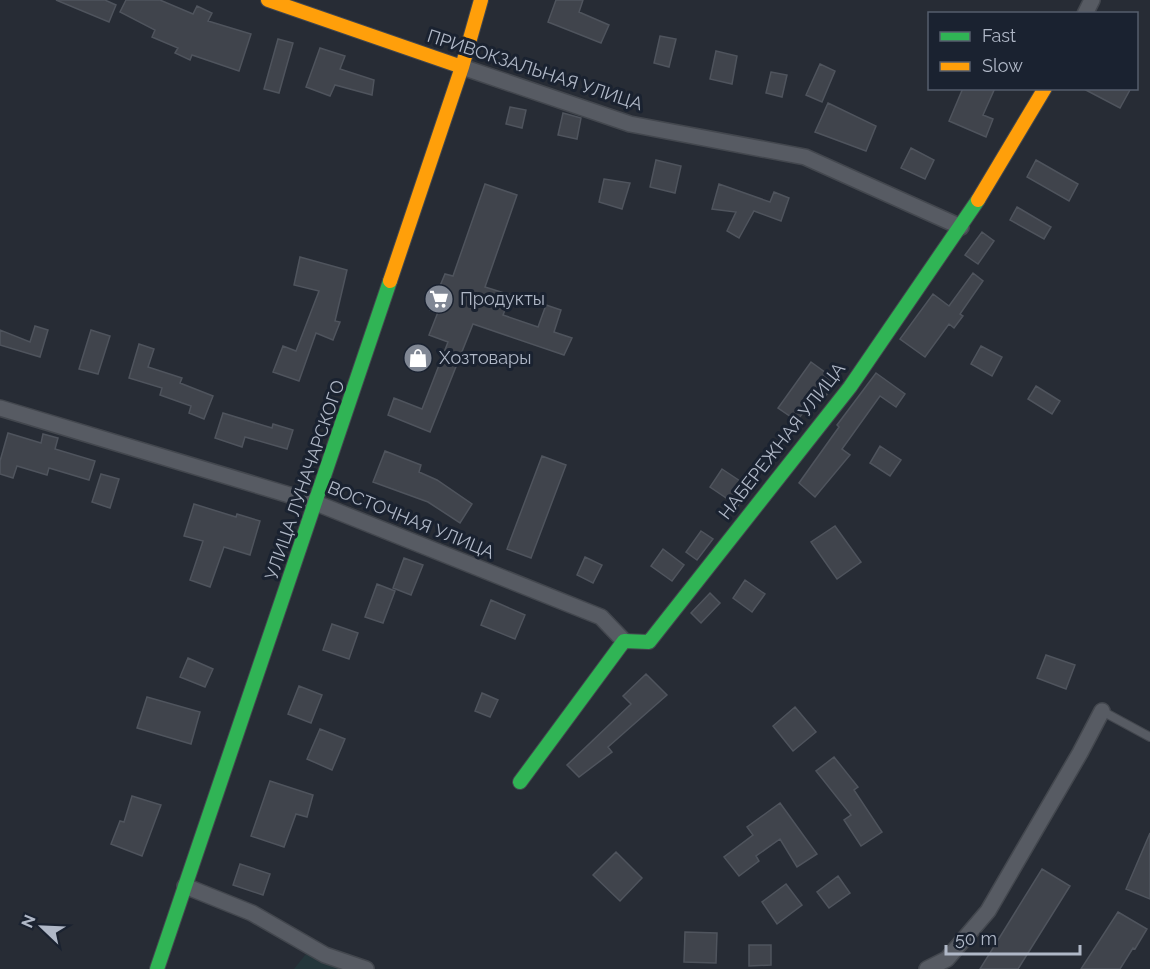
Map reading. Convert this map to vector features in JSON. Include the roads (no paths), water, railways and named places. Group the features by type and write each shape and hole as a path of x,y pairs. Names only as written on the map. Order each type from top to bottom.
{"street":[{"name":"ПРИВОКЗАЛЬНАЯ УЛИЦА","path":"268,0 630,124 805,157 961,227"},
{"name":"УЛИЦА ЛУНАЧАРСКОГО","path":"157,969 462,67 481,0"},
{"name":"НАБЕРЕЖНАЯ УЛИЦА","path":"624,641 649,642 850,387 961,227 1044,90"},
{"name":"ВОСТОЧНАЯ УЛИЦА","path":"0,408 316,503 601,617 624,641"},
{"path":"520,782 624,641"},
{"path":"927,969 942,964 988,911 1102,711"},
{"path":"185,886 252,913 325,955 366,969"}],"lane":[{"path":"1102,711 1150,737"}],"place":[{"name":"Продукты","path":"439,299"},
{"name":"Хозтовары","path":"418,358"}]}
